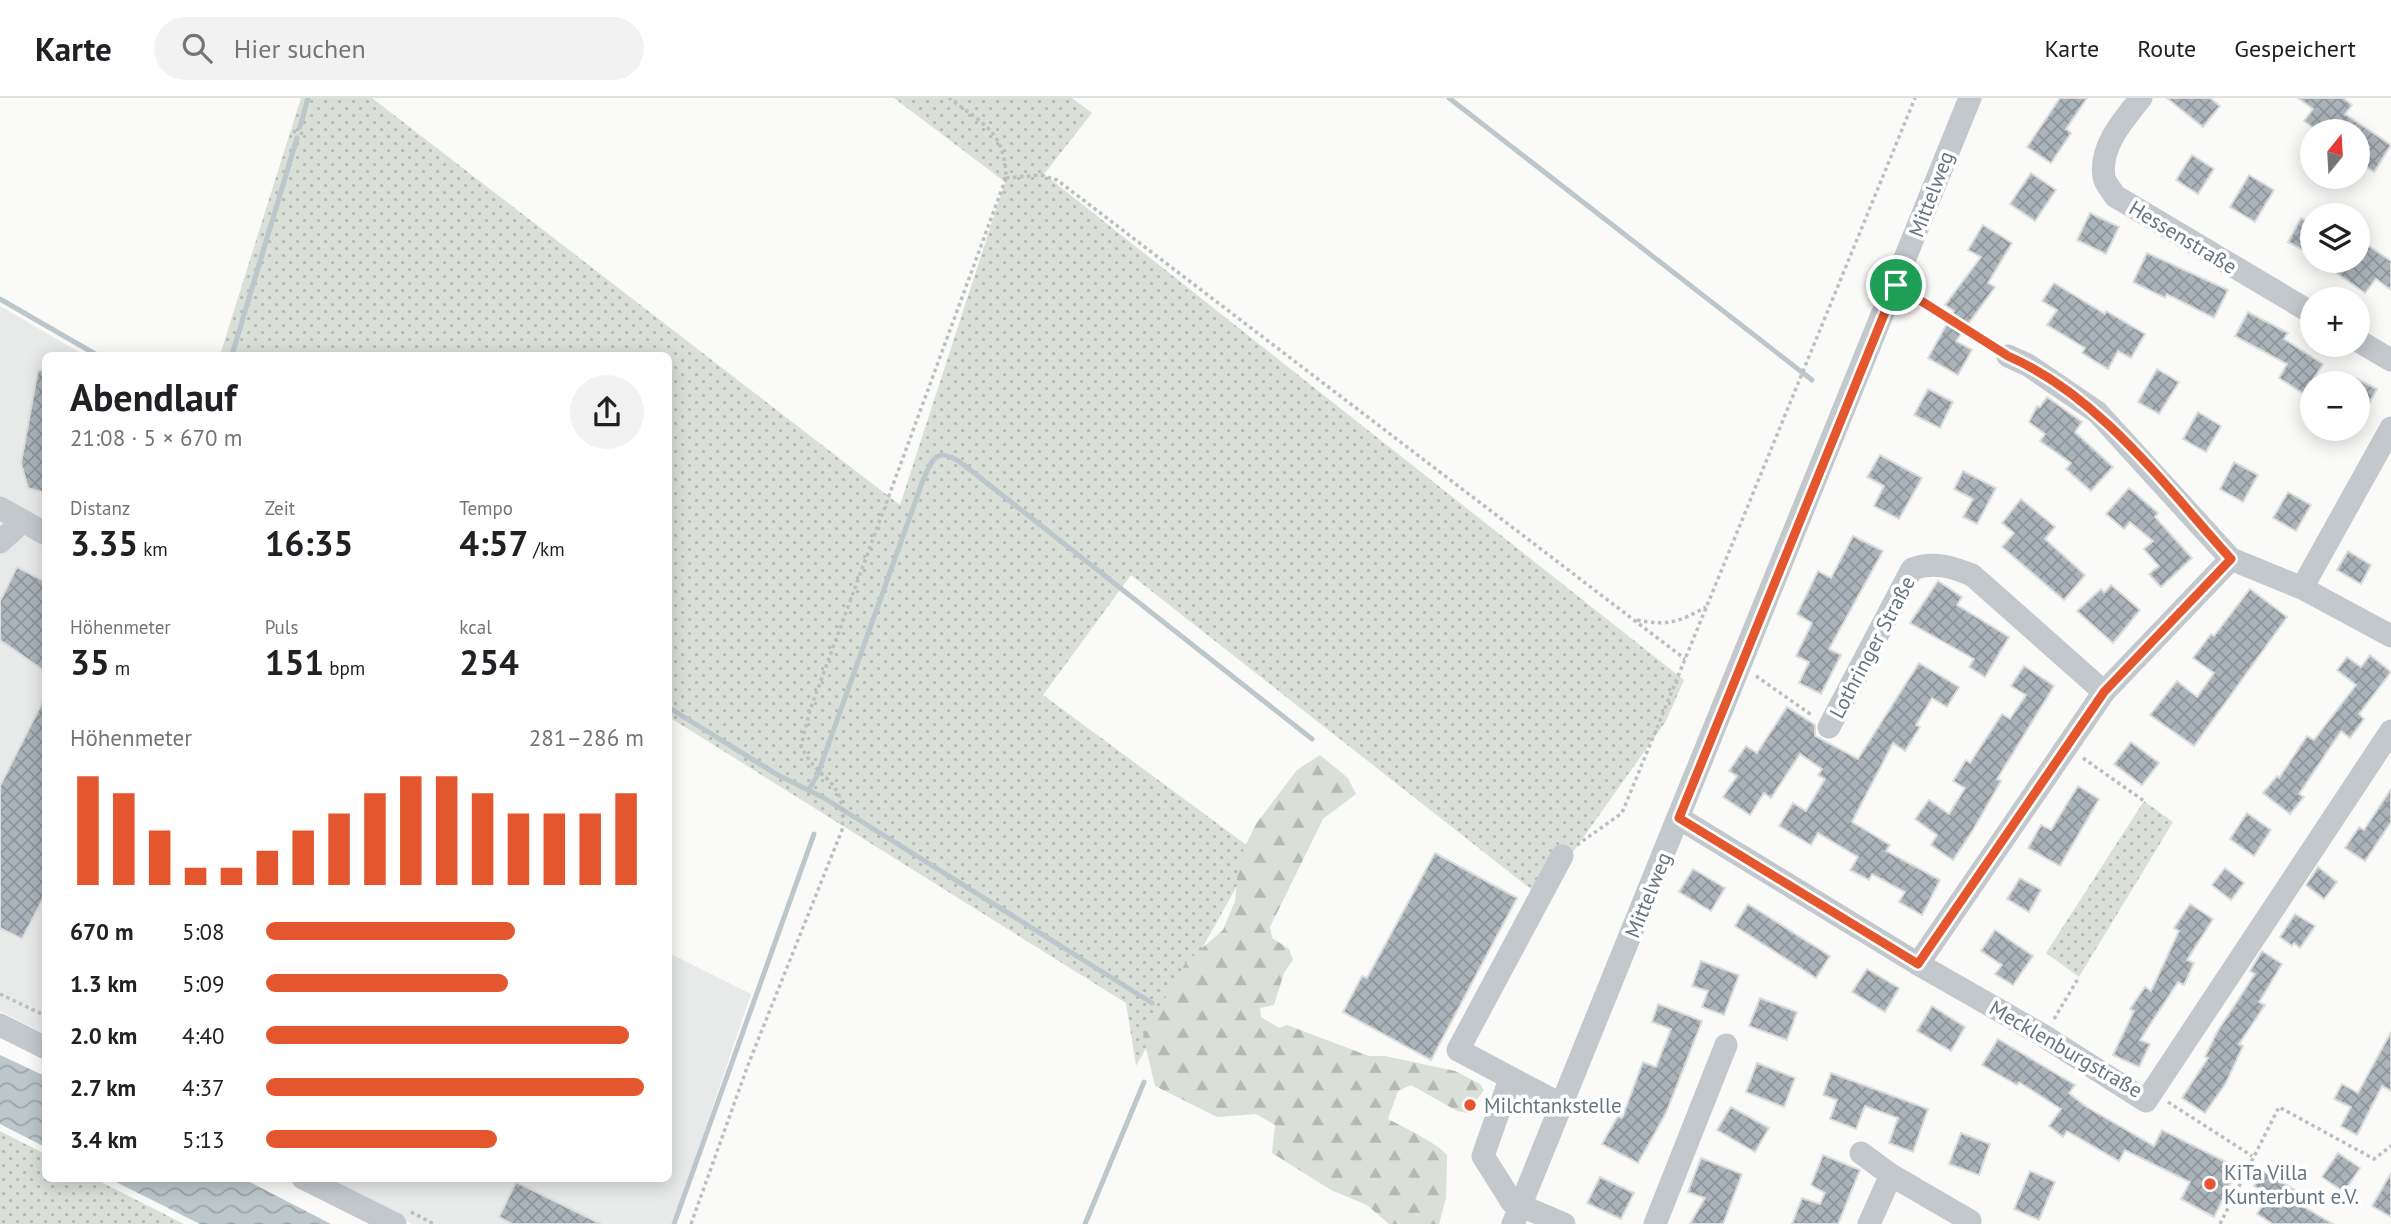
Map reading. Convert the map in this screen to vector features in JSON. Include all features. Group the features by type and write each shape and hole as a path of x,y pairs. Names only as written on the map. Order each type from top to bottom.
{"street":[{"name":"Mittelweg","path":"1517,1215 1970,98"},
{"name":"Hessenstraße","path":"2141,98 2117,129 2106,152 2104,178 2115,196 2300,306"},
{"path":"2370,348 2391,360"},
{"path":"2008,356 2028,365 2096,411 2231,559 2302,588 2391,636"},
{"path":"2302,588 2391,428"},
{"path":"0,508 42,532"},
{"path":"0,542 23,521"},
{"path":"1918,964 2104,692 2231,559"},
{"name":"Lothringer Straße","path":"1829,727 1912,569 1925,565 1950,566 1972,575 2104,692"},
{"name":"Mecklenburgstraße","path":"1679,818 1918,964 2044,1036 2146,1101 2391,731"},
{"path":"1562,856 1458,1049 1562,1105"},
{"path":"0,1025 42,1046"},
{"path":"1655,1224 1726,1045"},
{"path":"1510,1079 1483,1156 1512,1202 1517,1215 1564,1224"},
{"path":"1861,1153 1891,1175 1970,1222"},
{"path":"1869,1224 1891,1175"},
{"path":"311,1182 395,1224"}],"path":[{"path":"691,1224 748,1065 842,830 844,808 838,788 808,762 801,746 810,710 1006,178 1006,153 992,131 949,98"},
{"path":"1562,856 1622,813 1915,98"},
{"path":"293,131 304,134"},
{"path":"1006,178 1041,175 1057,180 1685,659"},
{"path":"1896,285 2008,356"},
{"path":"1635,620 1661,625 1684,620 1706,606"},
{"name":"Lothringer Straße","path":"1739,665 1829,727"},
{"path":"2066,747 2144,801"},
{"path":"2044,1036 2079,977"},
{"path":"0,994 42,1014"},
{"path":"2151,1091 2252,1156"},
{"path":"2220,1224 2279,1107 2374,1159 2391,1146"}],"shaded area":[{"path":"0,306 79,352 42,352 42,1032 0,1011"},
{"path":"672,954 751,994 673,1224 412,1224 331,1182 672,1182"}],"green space":[{"path":"301,98 372,98 900,505 1005,182 894,98 1072,98 1092,113 1044,174 1684,680 1666,721 1541,897 1131,575 1043,695 1256,852 1136,1066 1126,1003 672,719 672,352 221,352"},
{"path":"1320,755 1348,778 1356,794 1323,819 1270,927 1272,938 1289,949 1293,960 1284,973 1274,1005 1260,1008 1261,1017 1279,1028 1287,1025 1369,1056 1385,1056 1455,1071 1480,1084 1484,1090 1467,1113 1457,1111 1411,1085 1398,1091 1388,1119 1427,1140 1447,1155 1446,1198 1439,1224 1389,1224 1367,1205 1331,1190 1272,1153 1275,1125 1256,1114 1217,1117 1155,1086 1143,1036 1186,962 1223,930 1235,901 1239,859 1256,824 1297,770"},
{"path":"2144,801 2173,822 2079,977 2046,953"},
{"path":"0,1131 42,1152 42,1182 101,1182 184,1224 0,1224"}],"water":[{"path":"0,1055 42,1075 42,1145 0,1124"},
{"path":"116,1182 250,1182 331,1224 200,1224"}],"building":[{"path":"2060,98 2087,98 2066,129 2071,133 2051,163 2027,147"},
{"path":"2167,98 2210,98 2220,106 2203,127"},
{"path":"2298,98 2343,98 2352,105 2345,114 2352,119 2306,119 2313,109"},
{"path":"2370,131 2391,145 2374,172 2370,169"},
{"path":"2192,155 2214,169 2198,194 2176,180"},
{"path":"2031,173 2056,190 2035,221 2010,204"},
{"path":"2249,175 2274,190 2255,222 2230,207"},
{"path":"2090,213 2119,227 2106,254 2077,240"},
{"path":"2300,220 2300,248 2288,242"},
{"path":"1983,225 2012,243 1988,283 1995,287 1956,341 1972,350 1958,375 1928,358 1954,311 1945,305 1981,257 1968,250"},
{"path":"2370,247 2391,261 2391,290 2376,279 2370,287 2356,287 2336,273 2370,273"},
{"path":"2147,253 2228,290 2214,318 2167,294 2165,298 2133,282"},
{"path":"2054,283 2105,314 2106,311 2145,334 2131,358 2118,351 2108,369 2082,353 2085,348 2047,325 2057,310 2042,301"},
{"path":"2248,312 2288,333 2284,339 2300,349 2300,357 2312,357 2323,364 2319,371 2300,371 2300,391 2279,378 2287,364 2235,336"},
{"path":"2157,369 2179,382 2159,414 2138,402"},
{"path":"38,370 42,370 42,492 28,488 21,463"},
{"path":"2370,386 2377,389 2370,402"},
{"path":"1928,389 1953,402 1940,428 1914,415"},
{"path":"2047,397 2082,422 2075,432 2113,467 2091,491 2066,469 2071,463 2040,441 2045,434 2029,422 2037,406 2040,407"},
{"path":"2198,412 2221,426 2206,452 2183,439"},
{"path":"1880,455 1922,478 1899,519 1874,506 1884,486 1867,477"},
{"path":"2234,462 2258,475 2243,502 2220,489"},
{"path":"1963,471 1996,488 1977,524 1963,517 1973,499 1954,489"},
{"path":"2129,488 2158,513 2155,517 2192,558 2161,587 2149,574 2159,566 2144,549 2153,541 2130,522 2124,529 2106,514"},
{"path":"2288,492 2311,505 2296,531 2273,518"},
{"path":"2021,499 2055,527 2045,539 2085,575 2064,600 2002,547 2014,533 2002,523"},
{"path":"1853,536 1883,551 1829,649 1841,655 1821,694 1799,683 1809,662 1796,656 1812,623 1797,614 1818,571 1831,578"},
{"path":"2348,551 2371,565 2361,584 2337,570"},
{"path":"17,567 42,580 42,669 0,640 0,601"},
{"path":"1938,581 1962,597 1957,605 2009,637 1985,677 1969,667 1974,659 1910,623"},
{"path":"2111,585 2140,610 2113,643 2077,611 2101,589 2104,593"},
{"path":"2250,589 2287,617 2194,746 2150,715 2177,681 2197,697 2214,673 2193,658 2211,634 2214,636"},
{"path":"2370,655 2391,672 2359,714 2364,719 2350,738 2341,731 2299,794 2304,797 2290,814 2263,793 2277,776 2279,778 2307,736 2314,740 2356,685 2337,670 2347,657 2361,667"},
{"path":"1919,663 1959,687 1947,707 1932,698 1916,725 1920,727 1905,751 1893,743 1852,822 1890,845 1886,851 1940,880 1922,915 1899,902 1905,892 1872,874 1869,880 1850,870 1858,857 1818,833 1811,845 1779,826 1793,803 1806,811 1825,779 1818,775 1822,769 1800,754 1771,798 1764,793 1750,815 1723,797 1737,776 1729,771 1746,746 1757,753 1787,707 1815,725 1815,736 1858,759"},
{"path":"2024,666 2054,686 1997,779 2001,781 1953,860 1931,845 1937,835 1915,819 1929,800 1949,814 1965,788 1953,781 1966,760 1970,763 2002,714 2010,719 2026,695 2011,686"},
{"path":"42,703 42,901 22,939 0,928 0,786"},
{"path":"2131,742 2159,763 2142,785 2114,764"},
{"path":"2078,786 2099,799 2060,866 2028,848 2041,825 2051,830"},
{"path":"2391,789 2391,822 2365,861 2345,848 2359,827 2364,830"},
{"path":"2247,813 2271,830 2254,856 2230,839"},
{"path":"1435,853 1517,898 1431,1060 1343,1012 1362,976 1367,978"},
{"path":"2318,867 2337,882 2324,899 2306,885"},
{"path":"2225,868 2244,883 2231,900 2212,885"},
{"path":"1693,869 1725,888 1711,911 1679,892"},
{"path":"2020,878 2041,890 2029,912 2007,899"},
{"path":"1748,904 1830,956 1816,978 1735,926"},
{"path":"2190,904 2213,919 2187,960 2194,963 2184,985 2178,982 2140,1040 2150,1044 2139,1067 2113,1055 2134,1011 2130,1009 2145,987 2151,991 2179,931 2174,928"},
{"path":"2295,914 2315,926 2300,948 2294,943 2292,946 2280,937"},
{"path":"1995,930 2033,956 2013,985 1995,974 2002,965 1981,951"},
{"path":"2262,951 2282,964 2259,1002 2265,1005 2239,1044 2243,1046 2226,1083 2205,1113 2182,1098 2208,1058 2205,1057 2217,1032 2255,974 2250,971"},
{"path":"1701,961 1739,975 1724,1015 1702,1007 1708,991 1692,986"},
{"path":"1867,969 1899,988 1885,1012 1852,992"},
{"path":"1760,998 1797,1012 1787,1040 1749,1026"},
{"path":"1658,1004 1702,1021 1666,1113 1638,1163 1602,1144 1618,1116 1622,1118 1643,1062 1656,1067 1671,1029 1652,1022"},
{"path":"1932,1006 1965,1027 1951,1051 1917,1031"},
{"path":"2391,1032 2391,1091 2382,1086 2357,1135 2341,1126 2351,1107 2334,1099 2342,1084 2358,1093"},
{"path":"1998,1039 2075,1085 2069,1093 2085,1106 2154,1146 2162,1130 2238,1168 2214,1217 2181,1199 2190,1182 2125,1150 2119,1161 2067,1131 2063,1137 2049,1126 2061,1109 2019,1082 2017,1085 1982,1065"},
{"path":"1757,1063 1795,1078 1784,1107 1746,1092"},
{"path":"1831,1073 1928,1109 1913,1152 1889,1143 1898,1118 1865,1106 1856,1129 1830,1119 1837,1100 1823,1095"},
{"path":"1731,1107 1769,1128 1755,1152 1717,1130"},
{"path":"1961,1133 1990,1144 1979,1175 1949,1164"},
{"path":"2338,1153 2360,1168 2344,1192 2322,1177"},
{"path":"1823,1155 1860,1170 1838,1224 1792,1224 1802,1198 1820,1204 1825,1193 1811,1185"},
{"path":"1701,1158 1742,1174 1723,1224 1690,1224 1705,1198 1688,1192"},
{"path":"2030,1171 2055,1182 2039,1220 2014,1209"},
{"path":"2263,1171 2297,1191 2292,1200 2333,1224 2273,1224 2257,1214 2269,1195 2254,1186"},
{"path":"2391,1173 2391,1217 2372,1206"},
{"path":"1600,1177 1634,1193 1621,1219 1587,1203"},
{"path":"516,1182 601,1224 512,1224 499,1217"}],"waterway":[{"path":"300,127 308,98"},
{"path":"1449,98 1812,380"},
{"path":"233,352 297,138"},
{"path":"0,299 92,352"},
{"path":"809,789 817,776 922,483 929,466 942,455 964,465 1312,739"},
{"path":"672,709 776,774 824,798 1152,1003"},
{"path":"674,1224 814,834"},
{"path":"1085,1224 1144,1082"}],"place":[{"name":"Milchtankstelle","path":"1470,1105"},
{"name":"KiTa Villa Kunterbunt e.V.","path":"2210,1184"}],"route":[{"path":"1896,285 2008,356 2028,365 2096,411 2231,559 2104,692 1918,964 1679,818 1739,665 1896,285"}]}
